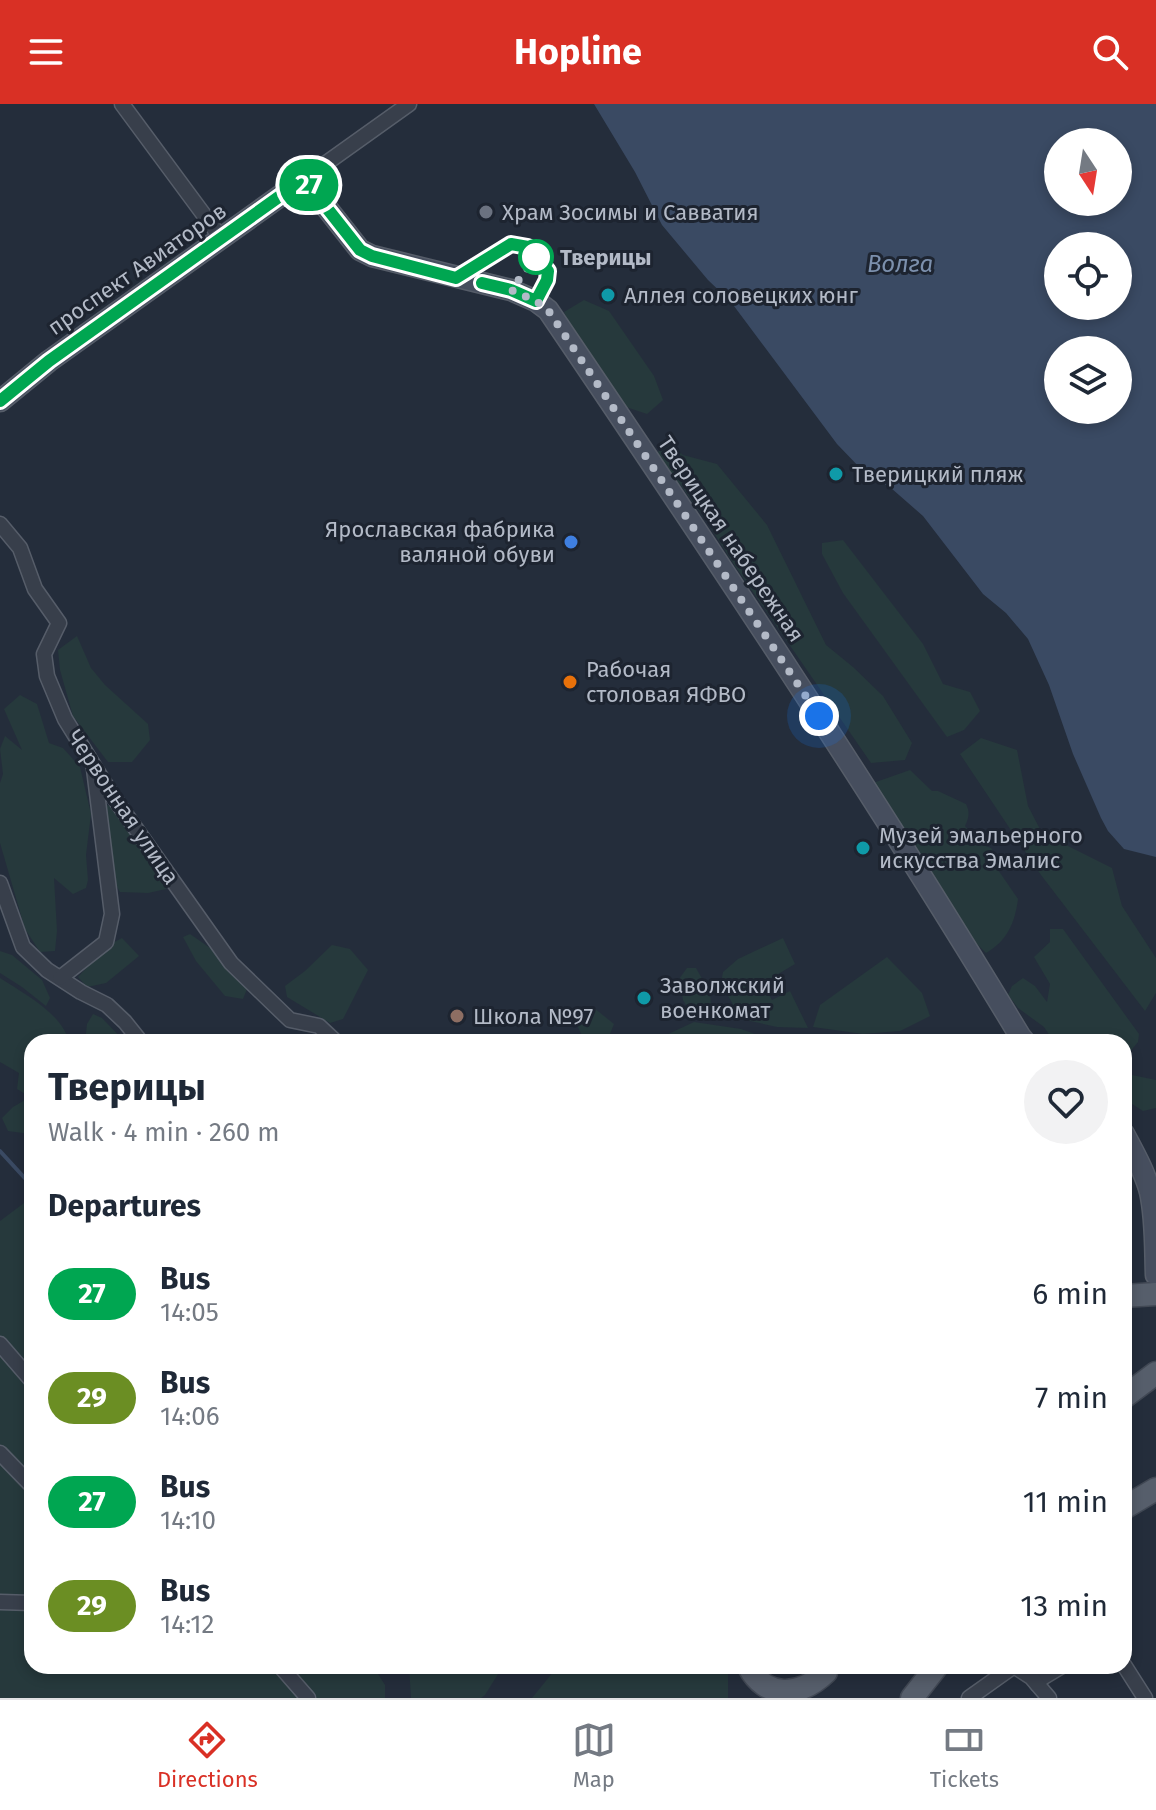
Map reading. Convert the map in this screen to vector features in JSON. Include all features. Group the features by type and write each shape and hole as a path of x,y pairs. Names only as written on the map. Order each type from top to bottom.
{"main road":[{"path":"1132,1296 1156,1294"},
{"path":"1132,1391 1156,1373"},
{"path":"1132,1503 1156,1489"},
{"path":"750,1674 755,1698"},
{"path":"752,1674 758,1687 775,1697 797,1695 824,1674"},
{"path":"807,1698 825,1674"},
{"path":"817,1698 827,1674"},
{"path":"912,1698 931,1674"}],"street":[{"path":"122,104 221,238"},
{"path":"304,179 409,104"},
{"name":"проспект Авиаторов","path":"0,401 49,361 304,179"},
{"name":"Тверицкая набережная","path":"304,179 360,250 372,256 511,290 548,310 785,663 977,963 1019,1034"},
{"name":"Червонная улица","path":"0,524 20,548 35,589 59,623 44,654 47,676 65,719 112,795 231,963 290,1020 319,1026 328,1034"},
{"path":"60,978 106,942 112,914 93,764"},
{"path":"0,883 23,947 47,970 107,1005 135,1034"},
{"path":"1132,1149 1151,1194 1156,1275"},
{"path":"0,1344 24,1372"},
{"path":"0,1453 24,1478"},
{"path":"0,1602 24,1603"},
{"path":"287,1674 308,1698"},
{"path":"969,1698 1003,1674"},
{"path":"1026,1674 1049,1698"},
{"path":"1037,1684 1049,1674"},
{"path":"1130,1674 1145,1698"}],"shaded area":[{"path":"584,300 609,311 654,376 663,400 647,414 626,407 573,331 564,312"},
{"path":"668,442 683,455 717,464 767,525 826,645 883,696 912,743 905,760 871,763 705,519 654,456"},
{"path":"843,540 923,644 943,684 970,692 980,711 964,730 947,737 843,593 822,554 822,543"},
{"path":"77,636 91,668 148,724 150,740 132,762 108,762 73,716 60,670 58,650"},
{"path":"20,695 37,704 49,743 63,748 80,767 91,814 86,888 73,894 54,878 55,951 40,952 25,929 0,843 0,783 3,774 0,749 5,736 22,750 4,709"},
{"path":"981,738 1017,750 1028,806 1042,833 1112,868 1122,906 1156,958 1156,993 1145,1011 1041,875 960,754"},
{"path":"910,770 932,791 966,804 968,815 965,826 979,843 991,848 996,855 994,864 1018,899 1009,930 986,953 967,934 873,783"},
{"path":"105,804 115,809 166,889 148,893 120,892 113,880"},
{"path":"1050,929 1063,929 1139,1034 1138,1042 1132,1049 1132,1034 1049,1034 1018,1008 1008,995 1012,986 1023,978 1035,986 1047,1002 1050,984 1034,957 1050,942"},
{"path":"190,934 213,950 247,989 243,999 225,996 196,961 183,937"},
{"path":"122,938 139,956 106,983 87,987 78,977 107,946"},
{"path":"783,938 795,964 763,983 772,1000 790,991 808,1028 777,1027 741,1019 721,983 723,972 738,959"},
{"path":"332,945 350,949 368,970 343,1019 330,1023 287,997 285,986"},
{"path":"0,951 12,955 42,980 50,998 46,1006 0,973"},
{"path":"887,957 922,993 930,1016 900,1031 863,1034 813,1027 820,1005"},
{"path":"687,968 696,968 710,993 712,1015 692,1015 683,1000 679,979"},
{"path":"0,978 51,1013 66,1034 24,1034 24,1093 17,1089 19,1073 0,1062"},
{"path":"594,1008 614,1024 610,1034 581,1034 576,1023 580,1013"},
{"path":"93,1014 102,1018 117,1034 86,1034"},
{"path":"694,1022 755,1034 668,1034"},
{"path":"1132,1075 1156,1080 1156,1108 1143,1111 1132,1104"},
{"path":"24,1101 24,1133 8,1131 2,1118"},
{"path":"24,1203 24,1674 378,1674 385,1685 385,1698 0,1698 0,1221"},
{"path":"410,1674 498,1674 481,1698 411,1698"},
{"path":"552,1674 728,1674 728,1698 532,1698"}],"water":[{"name":"Волга","path":"594,104 1156,104 1156,857 1124,849 1108,831 1073,754 1049,685 1028,639 1006,613 983,594 923,516 891,488 862,470 837,444 731,302 708,280 662,225 635,172"}],"waterway":[{"path":"0,1151 24,1177"}],"bus line":[{"name":"27","path":"0,401 49,361 304,179 360,250 372,256 456,278 511,244 528,247 548,271 547,280 536,301 511,290 482,283"}],"place":[{"name":"Храм Зосимы и Савватия","path":"486,212"},
{"name":"Тверицы","path":"536,257"},
{"name":"Аллея соловецких юнг","path":"608,295"},
{"name":"Тверицкий пляж","path":"836,474"},
{"name":"Ярославская фабрика валяной обуви","path":"571,542"},
{"name":"Рабочая столовая ЯФВО","path":"570,682"},
{"name":"Музей эмальерного искусства Эмалис","path":"863,848"},
{"name":"Заволжский военкомат","path":"644,998"},
{"name":"Школа №97","path":"457,1016"}],"route":[{"path":"536,257 511,290 548,310 819,716"}]}
